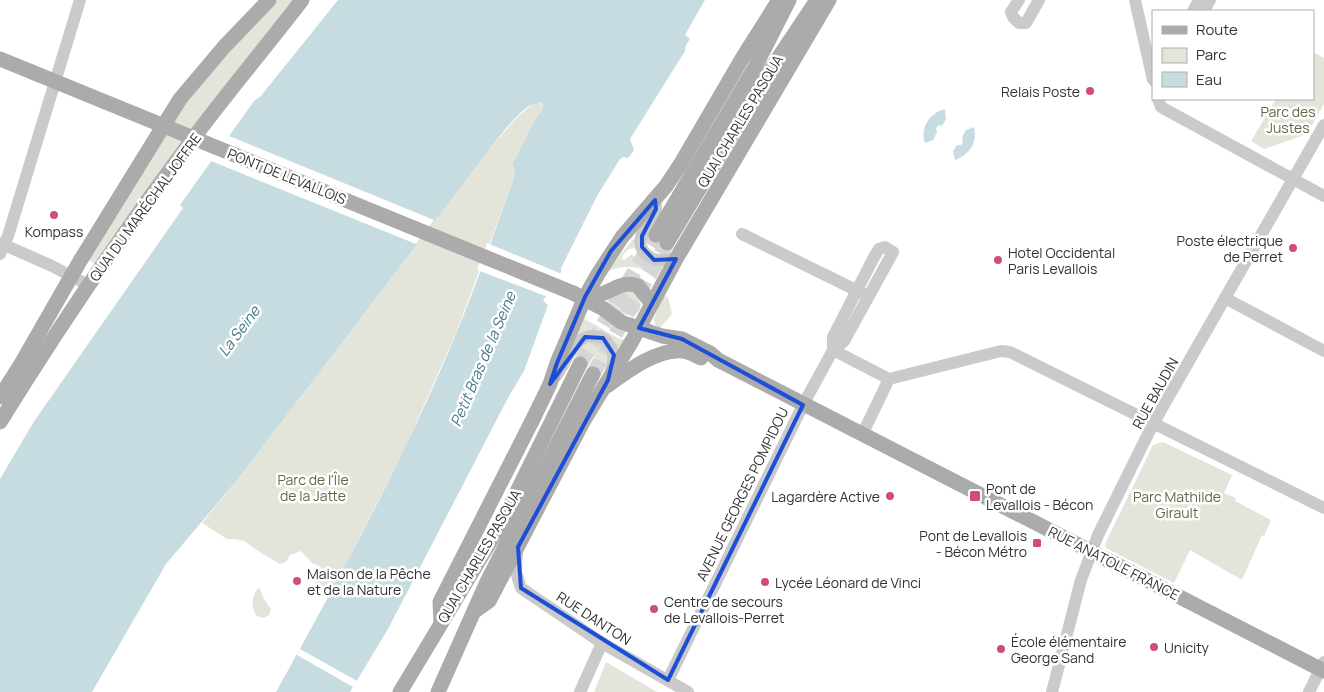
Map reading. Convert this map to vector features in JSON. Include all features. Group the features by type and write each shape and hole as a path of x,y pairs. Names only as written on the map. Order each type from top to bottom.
{"main road":[{"name":"QUAI DU MARÉCHAL JOFFRE","path":"0,398 70,277 180,99 219,53 269,0"},
{"name":"QUAI DU MARÉCHAL JOFFRE","path":"0,422 88,285 193,139 302,0"},
{"path":"441,622 440,602 550,384 579,295 638,217 655,200 680,165 743,57 779,0"},
{"name":"QUAI CHARLES PASQUA","path":"789,0 756,67 661,239 768,72 817,0"},
{"path":"475,611 489,601 584,420 639,328 676,259 783,81 829,0"},
{"name":"PONT DE LEVALLOIS","path":"0,59 579,295 604,309 616,319 662,336 682,339 710,353 718,360"},
{"path":"579,295 606,292 620,285 630,284 638,286 652,304"},
{"path":"605,385 648,360 671,352 683,351 705,360 718,360"},
{"name":"RUE ANATOLE FRANCE","path":"718,360 862,435 1323,667"},
{"name":"QUAI CHARLES PASQUA","path":"400,692 501,524 580,364"},
{"name":"QUAI CHARLES PASQUA","path":"438,692 486,584 593,374"}],"street":[{"path":"80,0 8,236 1,247 52,266 88,285"},
{"path":"1019,0 1011,12 1013,17 1019,22 1026,23 1039,0"},
{"path":"1135,0 1152,76"},
{"path":"1158,100 1161,107 1324,196"},
{"name":"RUE BAUDIN","path":"1052,692 1081,580 1091,550 1154,424 1324,126"},
{"path":"655,200 656,209 642,236 642,247 646,255 654,260 676,259"},
{"name":"AVENUE GEORGES POMPIDOU","path":"668,680 803,405 833,350 844,341 863,293 742,234"},
{"path":"1225,298 1324,351"},
{"path":"550,384 560,372 578,342 589,336 603,338 613,351 614,364 605,385"},
{"path":"833,350 888,379 1000,351 1010,352 1324,508"},
{"path":"862,435 888,379"},
{"name":"RUE DANTON","path":"518,546 516,572 521,588 602,643 688,692"},
{"path":"580,692 602,643"},
{"path":"1309,692 1323,667"}],"highlighted area":[{"path":"655,200 656,209 642,236 642,247 654,260 676,259 639,328 682,339 803,405 668,680 521,588 518,547 608,380 614,355 603,338 585,337 550,384 557,363 585,297 611,251"}],"green space":[{"path":"276,0 294,0 95,264 87,259 185,102"},
{"name":"Parc des Justes","path":"1314,53 1324,58 1324,104 1307,134 1264,149 1251,141 1275,100 1314,100"},
{"name":"Parc de l'Île de la Jatte","path":"535,102 541,103 543,109 535,119 512,165 515,169 514,178 456,333 406,446 332,591 315,584 321,567 312,563 301,551 290,555 286,562 280,564 244,541 227,539 202,523 238,479 489,150 516,118"},
{"path":"634,238 636,247 629,249 622,256 622,259 624,260 632,254 640,263 648,262 655,266 663,267 656,280 645,271 634,267 622,267 608,271"},
{"path":"625,290 636,293 640,302 640,309 632,315 619,312 607,300"},
{"path":"663,296 668,297 672,314 660,328 655,325 654,319"},
{"path":"583,318 625,340 618,350 614,341 575,337"},
{"path":"597,341 607,348 607,364 603,371 595,357 583,353 573,356 583,343"},
{"name":"Parc Mathilde Girault","path":"1163,442 1232,475 1224,493 1236,498 1235,501 1271,520 1264,536 1262,535 1242,580 1190,550 1174,583 1106,548 1105,544 1153,445"},
{"path":"258,588 271,609 269,615 264,618 257,616 253,609 253,598"},
{"path":"606,662 657,692 594,692"}],"water":[{"path":"338,0 705,0 685,35 690,39 685,51 630,139 634,150 628,158 623,157 620,159 597,196 561,268 561,272 543,301 548,305 524,371 509,396 388,629 350,692 276,692 371,515 416,425 471,295 514,178 515,169 512,165 535,119 543,109 542,103 535,103 528,107 513,120 238,479 166,564 92,692 0,692 0,479 33,423 183,208 180,205 254,101 260,97"},
{"path":"945,109 946,119 942,126 939,125 936,128 937,132 933,140 925,143 924,132 927,122 934,114"},
{"path":"974,127 975,138 971,148 955,160 953,151 957,145 961,145 963,142 962,137 966,130"}],"pier":[{"path":"229,136 434,220 416,244 211,161"},
{"path":"487,243 562,274 548,297 477,270"},
{"path":"300,649 357,681 353,687 297,655"}],"tunnel":[{"path":"580,364 656,235"},
{"path":"593,374 667,243"}],"place":[{"name":"Relais Poste","path":"1090,91"},
{"name":"Kompass","path":"54,215"},
{"name":"Poste électrique de Perret","path":"1293,248"},
{"name":"Hotel Occidental Paris Levallois","path":"998,260"},
{"name":"Lagardère Active","path":"890,496"},
{"name":"Pont de Levallois - Bécon","path":"975,496"},
{"name":"Pont de Levallois - Bécon Métro","path":"1037,543"},
{"name":"Maison de la Pêche et de la Nature","path":"297,581"},
{"name":"Lycée Léonard de Vinci","path":"765,582"},
{"name":"Centre de secours de Levallois-Perret","path":"654,609"},
{"name":"Unicity","path":"1154,647"},
{"name":"École élémentaire George Sand","path":"1001,649"}],"water label":[{"name":"La Seine","path":"239,331"},
{"name":"Petit Bras de la Seine","path":"483,359"}]}
